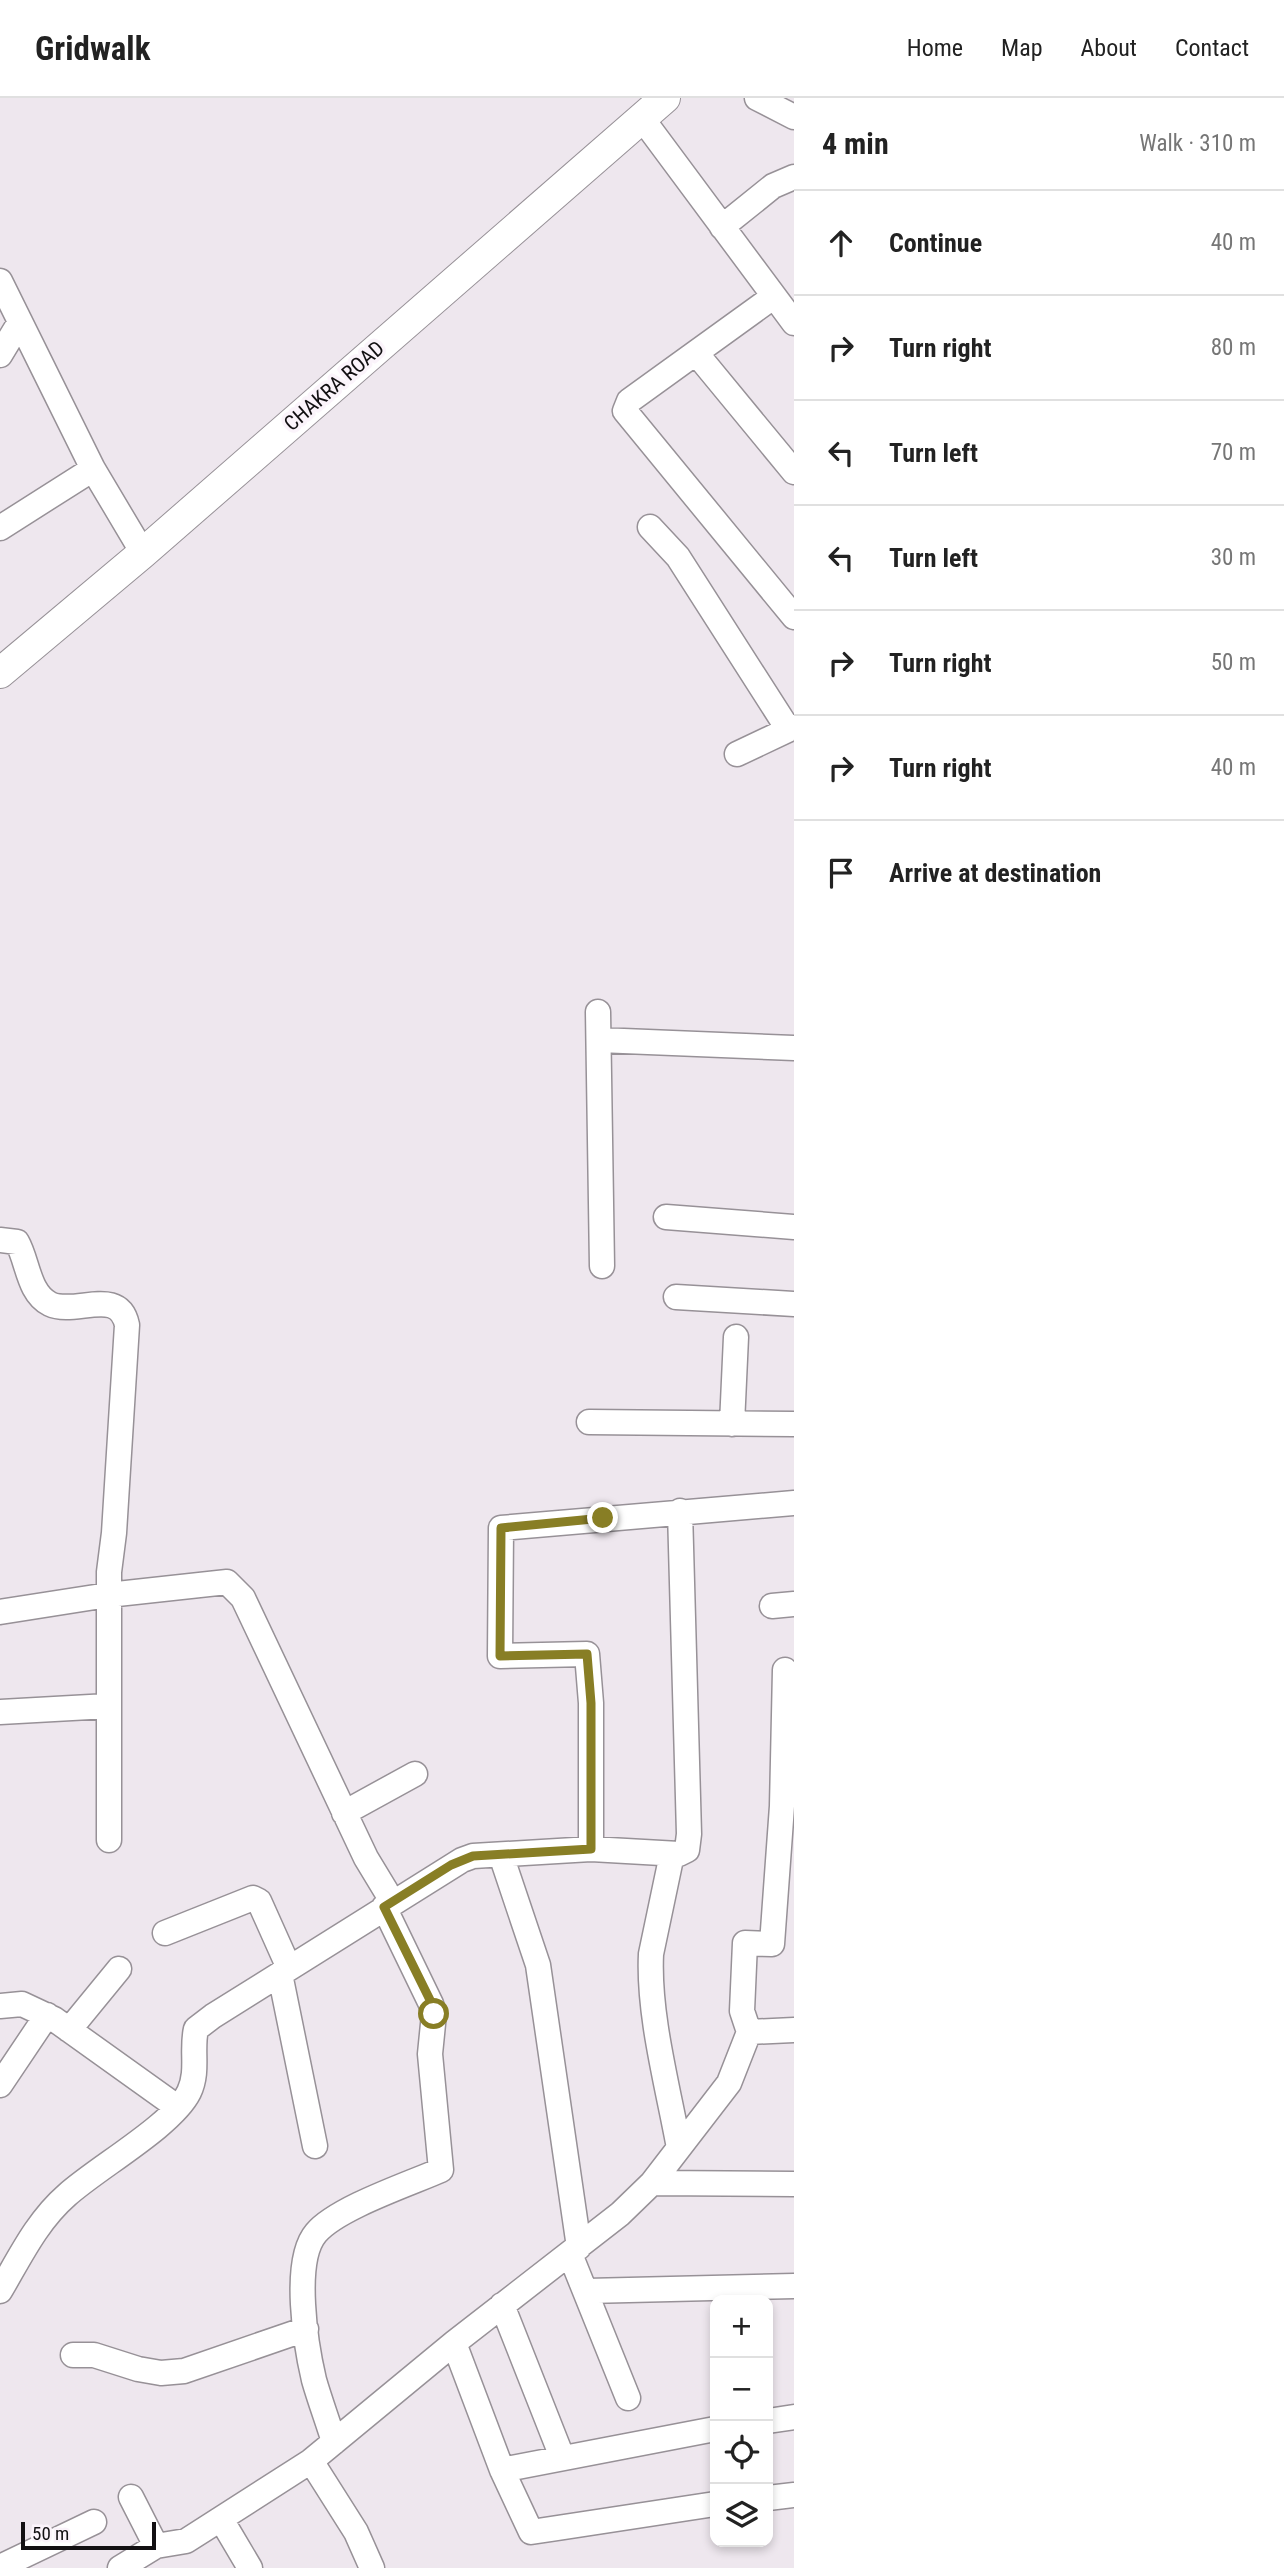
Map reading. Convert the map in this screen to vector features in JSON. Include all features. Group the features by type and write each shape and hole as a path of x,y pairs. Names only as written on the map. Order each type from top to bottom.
{"main road":[{"name":"CHAKRA ROAD","path":"0,673 143,553 665,98"}],"street":[{"path":"757,98 794,117"},
{"path":"641,117 794,323"},
{"path":"722,227 773,186 794,177"},
{"path":"0,281 93,469 143,553"},
{"path":"773,297 629,401 625,411 794,617"},
{"path":"0,355 20,322"},
{"path":"696,353 794,472"},
{"path":"0,528 93,469"},
{"path":"650,527 678,557 791,728 737,754"},
{"path":"598,1012 602,1266"},
{"path":"599,1040 794,1048"},
{"path":"666,1217 794,1227"},
{"path":"0,1240 17,1241 37,1294 50,1304 63,1307 104,1304 117,1307 125,1315 127,1325 108,1595 109,1840"},
{"path":"676,1297 794,1304"},
{"path":"732,1424 736,1337"},
{"path":"589,1422 794,1424"},
{"path":"591,1849 591,1703 587,1654 500,1656 501,1528 794,1503"},
{"path":"3,2277 39,2225 64,2197 93,2172 151,2132 188,2094 194,2077 193,2043 196,2029 285,1971 385,1899 473,1856 591,1849 679,1854 687,1850 689,1834 680,1511"},
{"path":"0,1612 108,1595 227,1581 238,1590 366,1858 432,2004 434,2014 430,2054 441,2170 343,2213 317,2231 308,2244 305,2255 302,2302 306,2329 314,2379 334,2442"},
{"path":"120,2568 156,2546 186,2540 311,2461 454,2343 575,2251 652,2183 729,2083 749,2032 742,2011 745,1943 772,1944 788,1806 785,1670"},
{"path":"0,1712 108,1706"},
{"path":"344,1813 415,1774"},
{"path":"672,1854 650,1968 652,1997 679,2148"},
{"path":"500,1856 538,1965 575,2251 587,2291 628,2398"},
{"path":"165,1933 253,1898 260,1900 285,1971 315,2146"},
{"path":"69,2030 119,1969"},
{"path":"0,2006 22,2004 47,2015 177,2107"},
{"path":"0,2085 47,2015"},
{"path":"749,2032 794,2030"},
{"path":"652,2183 794,2184"},
{"path":"587,2291 794,2286"},
{"path":"502,2305 562,2457"},
{"path":"73,2355 94,2355 138,2369 162,2373 184,2371 306,2329"},
{"path":"454,2343 502,2470 531,2532 710,2505"},
{"path":"773,2420 794,2417"},
{"path":"502,2470 710,2430"},
{"path":"311,2461 356,2532 372,2568"},
{"path":"773,2497 794,2495"},
{"path":"131,2497 156,2546"},
{"path":"221,2519 250,2568"},
{"path":"0,2567 94,2522"}],"route":[{"path":"434,2014 432,2004 384,1907 451,1865 473,1856 591,1849 591,1703 587,1654 500,1656 501,1528 603,1518"}]}
